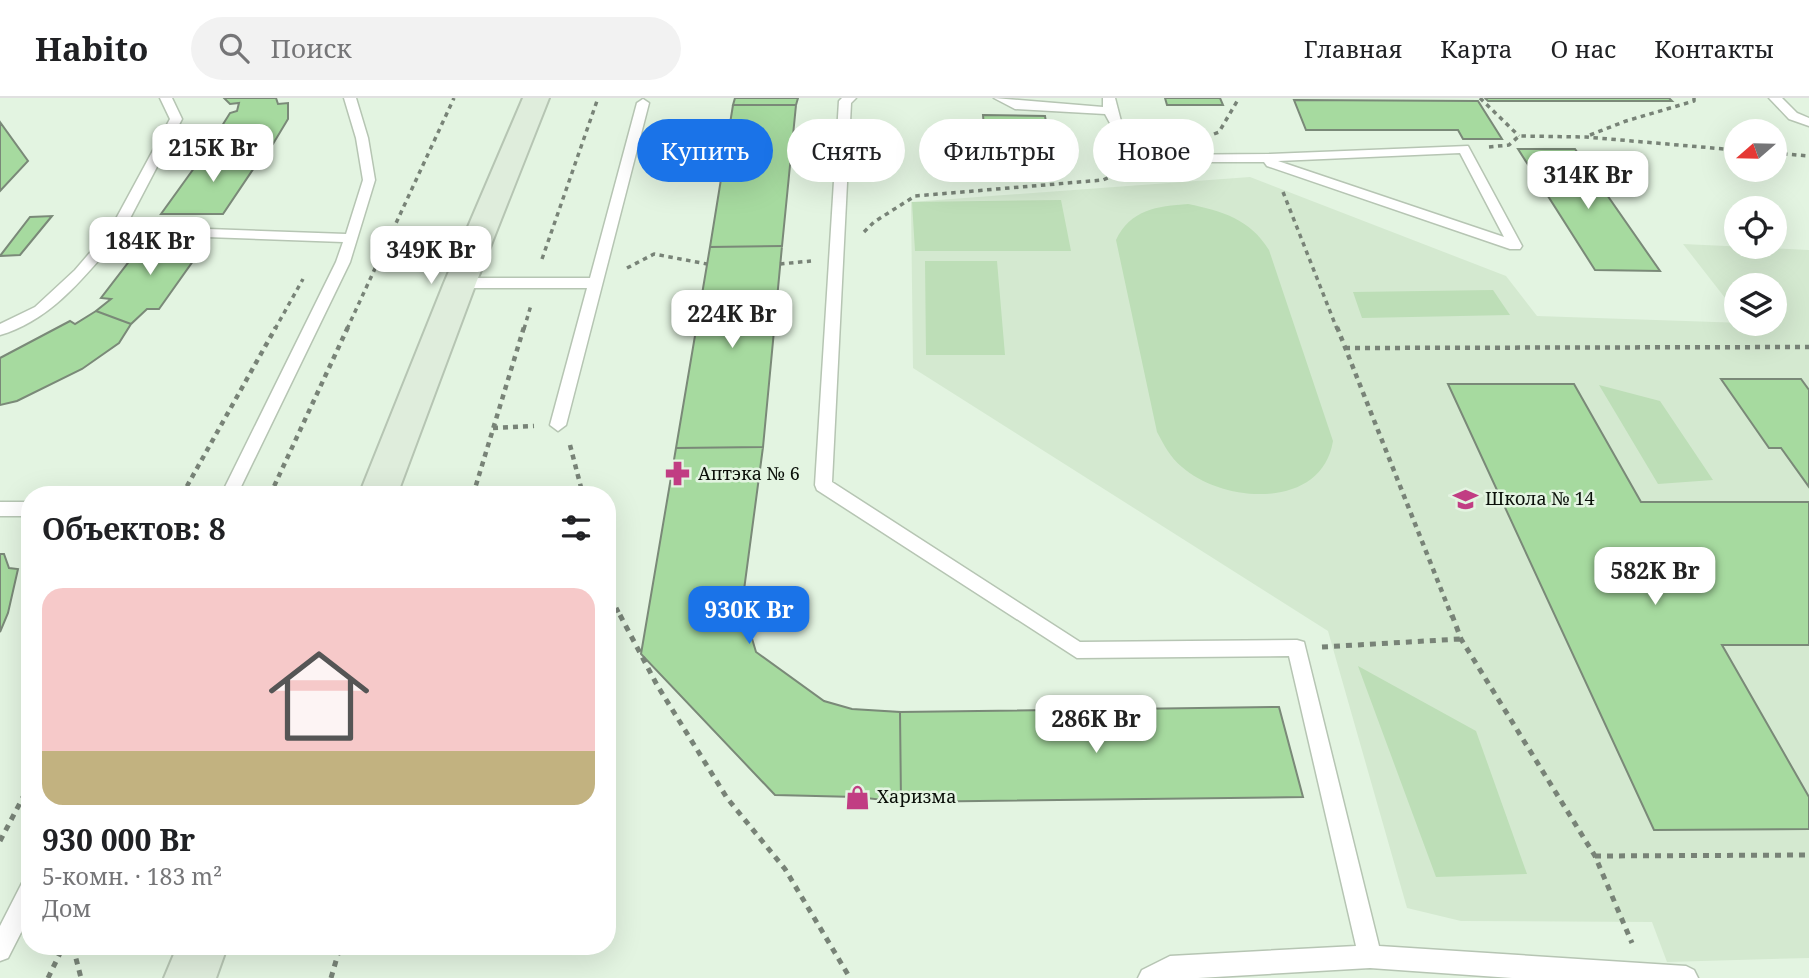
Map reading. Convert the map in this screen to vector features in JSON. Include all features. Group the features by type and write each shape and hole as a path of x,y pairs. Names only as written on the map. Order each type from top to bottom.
{"main road":[{"path":"381,486 460,283 536,98"},
{"path":"190,978 199,955"}],"lane":[{"path":"0,330 40,310 79,273 117,230 176,119 166,98"},
{"path":"233,486 343,262 369,180 362,138 350,98"},
{"path":"850,98 845,101 822,485 1077,650 1297,648 1370,957"},
{"path":"1000,98 1016,105 1108,104"},
{"path":"1775,98 1793,116 1809,122"},
{"path":"558,425 643,103"},
{"path":"1214,160 1270,161 1464,149 1515,246 1270,161"},
{"path":"117,230 351,238"},
{"path":"460,283 594,283"},
{"path":"0,509 21,509"},
{"path":"0,950 21,909"},
{"path":"1150,978 1170,968 1370,957 1686,978"}],"path":[{"path":"274,486 454,98"},
{"path":"1214,134 1219,132 1239,98"},
{"path":"1480,98 1519,136"},
{"path":"1586,137 1626,121 1694,101 1694,98"},
{"path":"1464,149 1509,145 1519,136 1586,137 1724,149"},
{"path":"1787,154 1809,156"},
{"path":"1270,161 1461,639 1595,856 1647,976"},
{"path":"780,264 836,260 874,222 915,196 1093,181"},
{"path":"187,486 326,237"},
{"path":"594,283 654,254 707,264"},
{"path":"343,262 434,263"},
{"path":"1345,348 1809,347"},
{"path":"616,607 657,685 727,798 785,869 850,978"},
{"path":"1351,645 1461,639"},
{"path":"0,841 21,801"},
{"path":"1595,856 1809,855"},
{"path":"48,978 59,955"},
{"path":"75,955 81,978"},
{"path":"331,978 338,955"}],"shaded area":[{"name":"Школа № 14","path":"1250,177 1506,276 1537,316 1724,322 1724,336 1787,336 1787,273 1724,273 1724,297 1683,244 1724,246 1724,259 1787,259 1787,249 1809,250 1809,958 1667,962 1652,922 1461,921 1407,908 1328,631 913,368 911,202 1214,182 1214,180"},
{"path":"1061,200 1071,251 915,251 912,202"},
{"path":"1188,204 1234,218 1253,231 1269,250 1333,441 1325,463 1311,479 1291,489 1269,494 1245,493 1200,479 1174,459 1157,432 1116,240 1129,222 1146,211"},
{"path":"925,261 997,261 1005,355 926,355"},
{"path":"1493,290 1510,315 1362,318 1353,292"},
{"path":"1599,385 1660,401 1713,480 1658,484"},
{"path":"1358,666 1476,731 1527,874 1436,877"}],"building":[{"path":"224,98 276,98 278,104 288,103 288,119 273,144 264,153 205,153 230,113 237,111 239,103 230,104"},
{"path":"735,98 798,98 796,105 733,105"},
{"path":"1165,98 1220,98 1223,105 1167,105"},
{"path":"1485,98 1669,98 1672,101 1488,101"},
{"path":"1294,100 1478,101 1502,139 1463,139 1458,130 1306,130"},
{"path":"733,105 796,105 795,119 787,119 788,182 782,246 710,247 721,182 773,182 773,119 731,119"},
{"path":"983,115 1045,116 1046,119 983,119"},
{"path":"0,122 28,161 0,191"},
{"path":"1518,149 1575,149 1660,271 1595,270"},
{"path":"205,153 264,153 223,214 161,214"},
{"path":"52,216 20,255 0,256 30,217"},
{"path":"147,238 208,240 159,309 147,309 131,324 96,311 111,299 101,298"},
{"path":"782,246 763,447 676,448 710,247"},
{"path":"96,311 131,324 119,343 82,369 17,401 0,405 0,358 70,321 75,324"},
{"path":"1721,379 1801,379 1809,390 1809,487 1781,448 1769,448"},
{"path":"1448,384 1574,384 1641,502 1809,502 1809,645 1722,645 1809,797 1809,829 1654,830"},
{"path":"763,447 742,605 756,652 824,701 852,709 900,712 901,802 857,797 775,795 641,654 676,448"},
{"path":"0,554 4,554 9,568 18,569 8,613 0,632"},
{"path":"1279,707 1303,797 901,802 900,712"}],"place":[{"name":"Аптэка № 6","path":"678,474"},
{"name":"Школа № 14","path":"1465,499"},
{"name":"Харизма","path":"857,797"}]}
